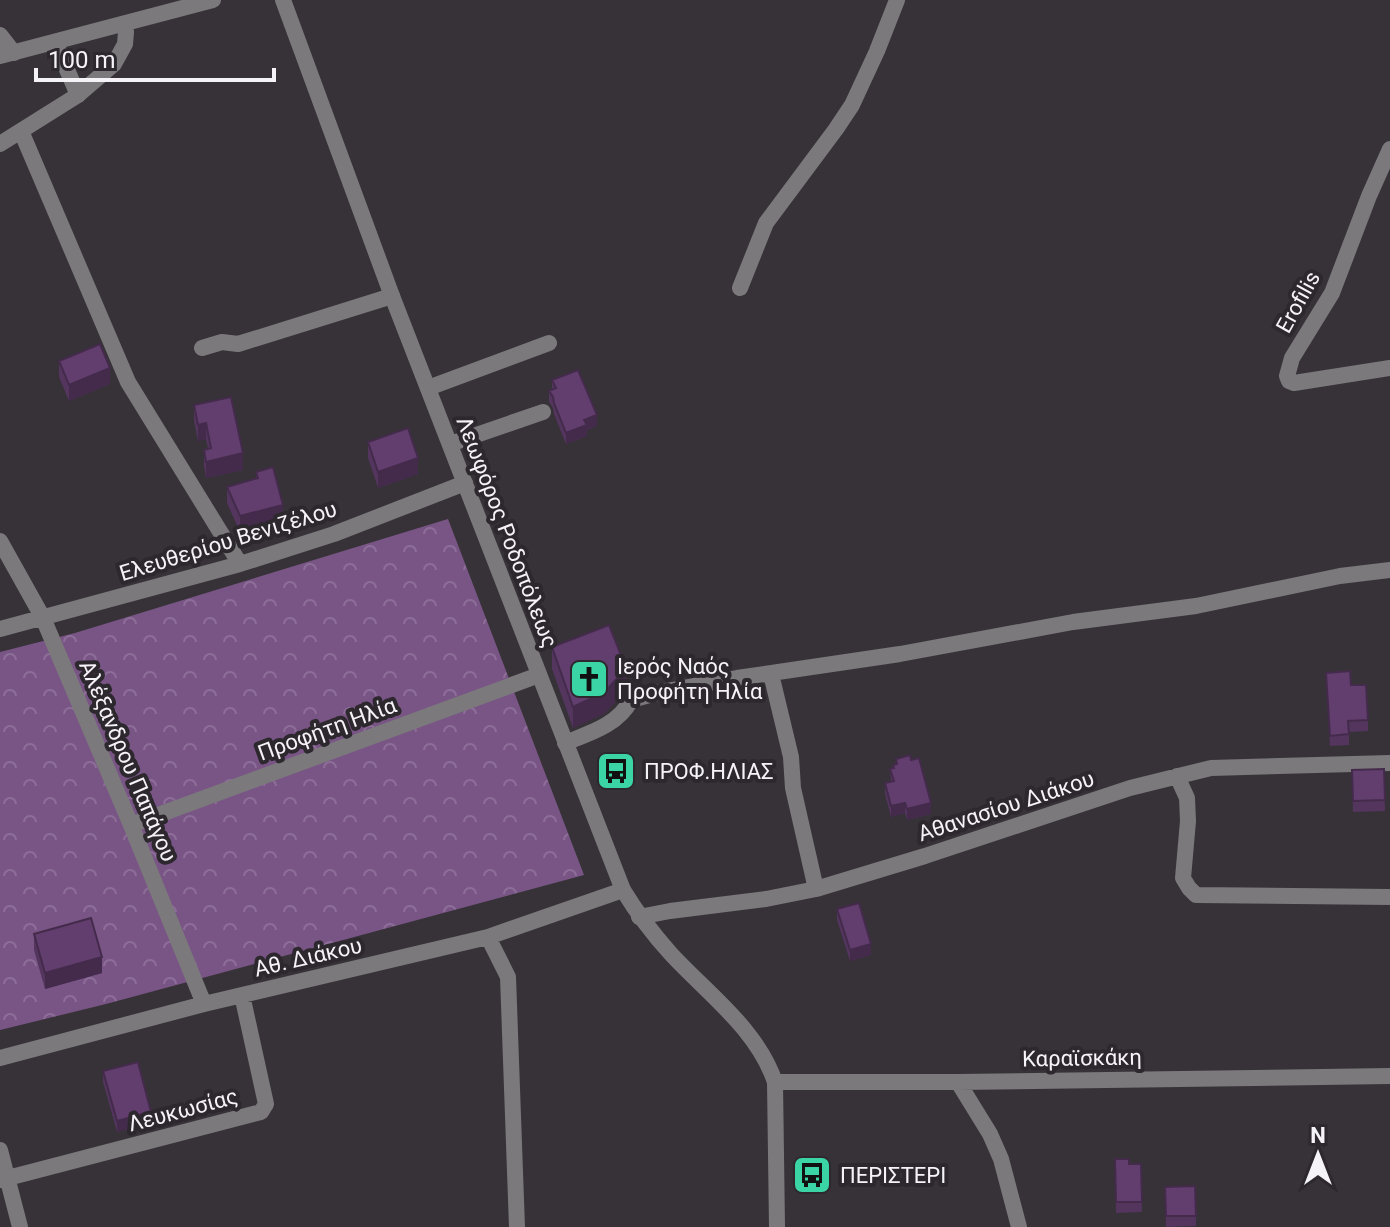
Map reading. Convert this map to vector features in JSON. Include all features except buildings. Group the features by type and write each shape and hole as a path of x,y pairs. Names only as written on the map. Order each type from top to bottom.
{"street":[{"name":"Λεωφόρος Ροδοπόλεως","path":"283,0 392,296 623,890 639,917 755,1041 770,1066 775,1082 777,1227"},
{"path":"740,288 766,223 852,105 897,0"},
{"path":"0,35 7,54 206,1"},
{"path":"0,144 78,95 118,59 125,44 124,24"},
{"path":"55,42 78,95"},
{"path":"21,131 128,382 240,564"},
{"name":"Erofilis","path":"1390,149 1332,293 1292,358 1287,376 1294,383 1390,368"},
{"path":"202,348 222,342 238,344 392,296"},
{"path":"428,388 549,343"},
{"path":"450,444 543,412"},
{"name":"Ελευθερίου Βενιζέλου","path":"0,629 240,564 334,534 465,483"},
{"name":"Αλέξανδρου Παπάγου","path":"0,541 43,618 204,1004"},
{"path":"565,743 614,721 631,700 697,685 984,640 1073,622 1196,606 1340,576 1390,570"},
{"path":"771,674 791,757 793,788 816,889"},
{"name":"Προφήτη Ηλία","path":"131,825 539,675"},
{"name":"Αθανασίου Διάκου","path":"639,917 816,889 1130,788 1211,768 1390,763"},
{"path":"1177,776 1187,798 1188,809 1183,878 1196,895 1390,897"},
{"name":"Αθ. Διάκου","path":"0,1058 204,1004 488,937 623,890"},
{"path":"488,937 508,977 517,1227"},
{"name":"Λευκωσίας","path":"4,1180 261,1112 266,1104 242,995"},
{"name":"Καραϊσκάκη","path":"775,1082 1390,1076"},
{"path":"958,1082 990,1134 1001,1159 1019,1227"},
{"path":"0,1150 4,1180 20,1227"}],"green space":[{"path":"448,519 584,875 0,1030 0,652 75,633"}],"place":[{"name":"Ιερός Ναός Προφήτη Ηλία","path":"589,679"},
{"name":"ΠΡΟΦ.ΗΛΙΑΣ","path":"616,771"},
{"name":"ΠΕΡΙΣΤΕΡΙ","path":"812,1175"}]}
